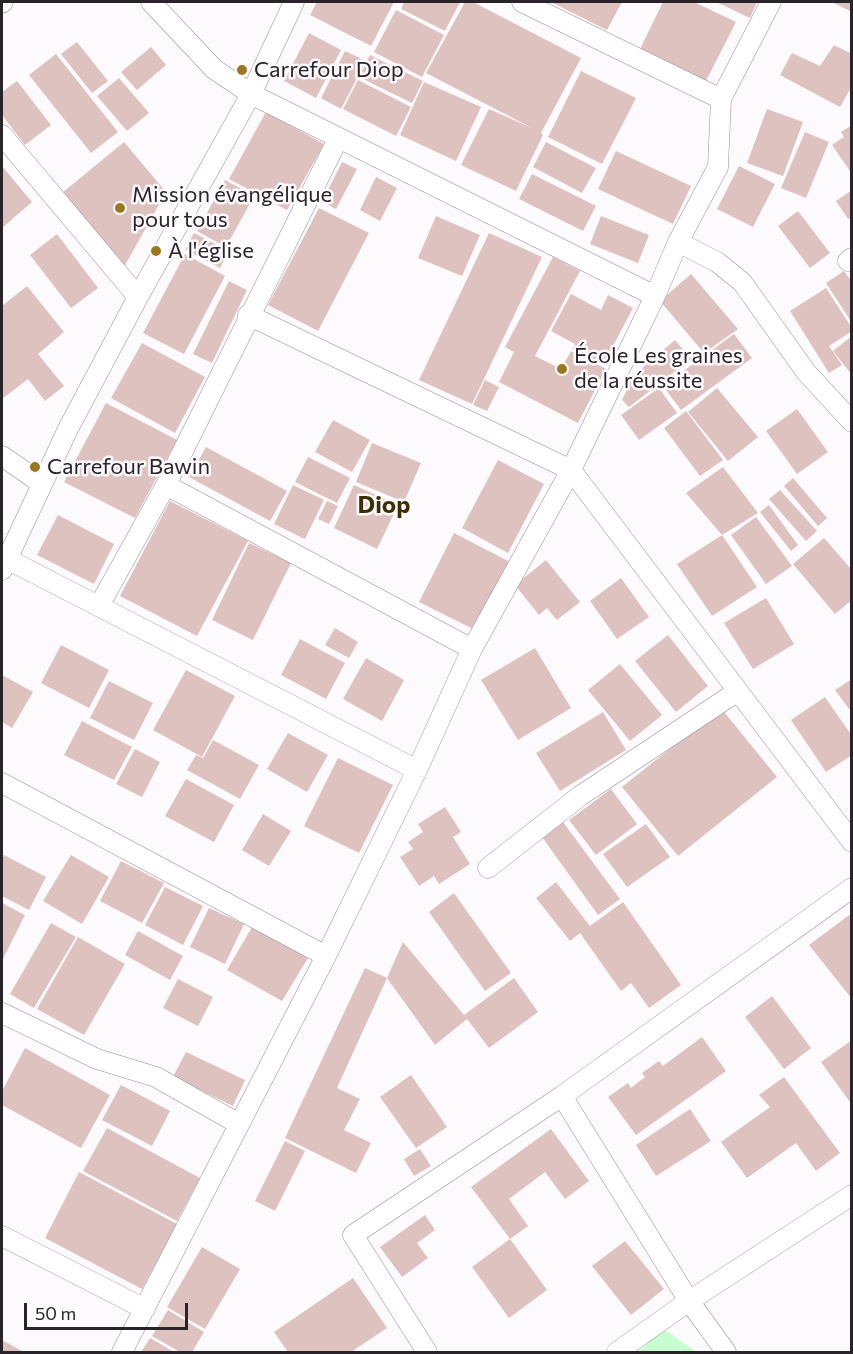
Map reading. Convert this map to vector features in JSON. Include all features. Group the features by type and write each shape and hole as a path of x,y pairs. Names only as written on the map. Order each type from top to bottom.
{"street":[{"path":"151,2 214,69 251,94 655,296"},
{"path":"294,2 251,94 138,297 41,483 4,564 99,606 417,770"},
{"path":"522,2 721,99"},
{"path":"122,1353 326,957 417,770 472,649 571,470 655,296 678,242 718,167 721,99 771,2"},
{"path":"2,135 138,297"},
{"path":"99,606 166,484 248,315 338,139"},
{"path":"678,242 717,262 742,282 806,372 852,422"},
{"path":"248,315 571,470 852,842"},
{"path":"2,456 41,483"},
{"path":"166,484 472,649"},
{"path":"488,868 580,796 738,691"},
{"path":"2,783 326,957"},
{"path":"427,1353 353,1235 562,1096 852,888"},
{"path":"2,1013 97,1059 156,1077 239,1124"},
{"path":"562,1096 689,1301 726,1353"},
{"path":"616,1353 689,1301 852,1195"},
{"path":"2,1236 145,1309"}],"green space":[{"path":"662,1328 697,1352 639,1352"}],"building":[{"path":"317,2 394,2 371,46 310,15"},
{"path":"404,2 460,2 445,31 401,9"},
{"path":"465,2 473,2 581,58 541,133 543,135 516,191 461,165 489,109 534,129 426,73"},
{"path":"551,2 622,2 607,30"},
{"path":"663,2 694,2 736,22 706,81 640,49"},
{"path":"716,2 757,2 750,18"},
{"path":"832,2 852,2 852,12"},
{"path":"396,10 444,35 422,77 374,52"},
{"path":"309,33 341,50 316,98 284,81"},
{"path":"77,42 108,81 92,93 61,54"},
{"path":"834,45 852,54 852,86 840,107 780,75 792,53 820,66"},
{"path":"151,47 166,65 137,90 121,72"},
{"path":"345,51 366,61 341,109 321,98"},
{"path":"56,54 118,132 91,153 29,75"},
{"path":"370,55 423,81 412,103 359,77"},
{"path":"581,71 636,98 602,164 548,137"},
{"path":"119,78 149,113 127,131 97,96"},
{"path":"358,80 411,107 396,136 343,109"},
{"path":"17,81 51,125 25,145 2,115 2,92"},
{"path":"424,82 481,107 456,161 400,135"},
{"path":"767,109 803,122 783,176 747,163"},
{"path":"266,112 324,144 287,210 229,179"},
{"path":"852,125 852,174 832,145 844,137 841,132"},
{"path":"805,132 829,142 806,198 781,188"},
{"path":"124,142 166,192 124,267 62,193"},
{"path":"546,142 596,168 582,193 533,167"},
{"path":"616,151 691,186 673,224 598,189"},
{"path":"342,162 357,169 336,209 322,202"},
{"path":"2,166 32,202 2,228"},
{"path":"739,166 775,184 753,227 717,209"},
{"path":"532,174 596,206 583,231 519,199"},
{"path":"376,177 397,188 380,221 360,210"},
{"path":"225,180 254,196 226,247 197,231"},
{"path":"852,190 852,217 848,219 836,201"},
{"path":"319,208 369,233 318,331 268,305"},
{"path":"798,211 830,253 810,268 778,226"},
{"path":"436,216 480,235 462,276 418,258"},
{"path":"601,216 649,235 638,263 590,244"},
{"path":"194,233 229,251 220,268 185,250"},
{"path":"489,233 542,257 472,404 419,380"},
{"path":"57,234 98,288 71,308 30,255"},
{"path":"185,254 225,276 184,354 143,333"},
{"path":"553,257 580,271 535,356 561,369 571,351 606,369 578,423 499,382 514,352 505,347"},
{"path":"844,271 852,282 852,323 826,283"},
{"path":"691,274 738,329 704,353 660,301"},
{"path":"229,281 247,290 212,363 193,354"},
{"path":"27,286 64,332 38,354 64,386 45,401 28,379 2,399 2,306"},
{"path":"826,288 852,328 852,331 829,346 842,365 829,373 790,311"},
{"path":"571,294 601,310 608,295 633,308 603,365 572,349 575,344 551,331"},
{"path":"734,334 752,358 681,410 663,386"},
{"path":"852,336 852,375 833,351"},
{"path":"675,340 691,359 629,407 622,400 634,375"},
{"path":"142,343 205,377 175,433 111,398"},
{"path":"485,380 499,387 487,411 473,405"},
{"path":"659,388 677,413 639,440 621,415"},
{"path":"717,388 758,437 728,461 688,412"},
{"path":"106,403 177,440 135,518 64,482"},
{"path":"797,409 828,452 797,474 766,431"},
{"path":"686,411 723,460 700,476 664,428"},
{"path":"333,420 370,440 352,472 315,452"},
{"path":"372,443 421,463 404,502 356,482"},
{"path":"206,447 287,491 270,521 189,477"},
{"path":"308,457 350,478 337,503 295,482"},
{"path":"498,460 544,484 508,553 462,528"},
{"path":"723,467 758,513 722,535 686,493"},
{"path":"793,478 827,518 818,526 784,486"},
{"path":"293,485 324,500 305,539 274,524"},
{"path":"354,485 398,505 377,549 334,528"},
{"path":"780,490 817,531 806,541 769,499"},
{"path":"170,501 248,541 197,636 120,596"},
{"path":"327,501 338,506 329,524 318,519"},
{"path":"769,505 798,545 791,551 760,512"},
{"path":"58,515 114,544 94,584 37,555"},
{"path":"756,517 792,566 766,584 731,535"},
{"path":"454,533 510,562 475,630 419,602"},
{"path":"722,535 757,587 712,616 677,564"},
{"path":"824,538 852,570 852,600 835,614 793,564"},
{"path":"249,543 291,563 253,640 212,620"},
{"path":"546,560 580,602 557,620 547,608 539,615 515,585"},
{"path":"621,578 649,617 617,639 590,601"},
{"path":"766,598 794,644 753,669 724,623"},
{"path":"335,628 358,642 349,658 325,645"},
{"path":"668,635 708,686 676,712 635,661"},
{"path":"300,639 345,663 326,699 281,675"},
{"path":"61,645 109,670 89,708 41,683"},
{"path":"535,648 571,708 518,740 481,680"},
{"path":"366,658 404,680 382,721 343,699"},
{"path":"620,664 662,715 630,741 588,690"},
{"path":"186,670 235,696 202,757 153,730"},
{"path":"2,675 33,692 12,728 2,722"},
{"path":"852,679 852,713 835,690"},
{"path":"109,681 153,703 134,740 90,718"},
{"path":"825,697 852,736 852,755 826,772 791,720"},
{"path":"721,708 777,777 678,856 622,787"},
{"path":"603,712 626,750 560,791 536,753"},
{"path":"82,721 132,747 114,780 64,755"},
{"path":"288,733 328,755 307,792 267,769"},
{"path":"213,740 259,765 240,799 187,770 196,755 203,758"},
{"path":"135,749 160,762 142,797 116,784"},
{"path":"338,758 393,785 359,853 304,826"},
{"path":"186,779 234,805 214,842 165,816"},
{"path":"611,789 637,824 596,855 569,820"},
{"path":"445,807 461,832 453,837 470,864 439,884 434,876 419,886 400,857 413,849 408,842 423,832 418,824"},
{"path":"263,814 291,831 269,866 242,850"},
{"path":"563,822 620,899 598,915 542,837"},
{"path":"646,824 670,857 627,887 603,854"},
{"path":"4,855 46,877 29,910 2,896"},
{"path":"71,855 109,877 82,924 43,901"},
{"path":"121,861 164,883 142,923 100,901"},
{"path":"556,882 590,926 623,902 681,985 649,1008 631,983 621,991 580,933 570,941 536,898"},
{"path":"165,887 203,906 183,945 145,925"},
{"path":"454,893 511,973 485,991 429,912"},
{"path":"2,903 25,915 2,961"},
{"path":"209,908 244,924 225,964 190,947"},
{"path":"852,913 852,999 809,945"},
{"path":"51,923 76,937 34,1008 10,994"},
{"path":"252,927 308,958 282,1001 227,970"},
{"path":"138,931 183,956 170,980 125,955"},
{"path":"78,937 125,964 84,1035 37,1009"},
{"path":"403,942 464,1015 514,978 538,1012 489,1048 467,1019 435,1045 387,978"},
{"path":"365,968 387,978 337,1088 360,1099 344,1130 371,1143 356,1173 285,1138"},
{"path":"178,979 213,997 198,1026 163,1008"},
{"path":"772,996 811,1048 784,1069 745,1017"},
{"path":"702,1037 726,1071 636,1135 608,1097 628,1083 631,1088 645,1077 642,1073 659,1061 663,1066"},
{"path":"852,1040 852,1105 821,1062"},
{"path":"25,1048 110,1095 81,1148 2,1105 2,1091"},
{"path":"186,1052 245,1080 233,1106 173,1077"},
{"path":"411,1075 447,1127 416,1148 380,1097"},
{"path":"784,1077 840,1153 816,1171 796,1143 747,1178 721,1142 770,1107 759,1095"},
{"path":"121,1085 170,1111 152,1146 102,1120"},
{"path":"690,1109 711,1141 656,1176 636,1145"},
{"path":"107,1128 200,1178 177,1221 83,1171"},
{"path":"551,1129 589,1181 565,1199 545,1172 509,1199 528,1226 510,1239 471,1187"},
{"path":"285,1141 305,1151 275,1211 255,1201"},
{"path":"420,1149 431,1166 414,1176 404,1159"},
{"path":"79,1172 177,1224 142,1289 45,1238"},
{"path":"425,1215 435,1230 417,1243 428,1258 402,1277 380,1247"},
{"path":"510,1239 547,1290 509,1318 472,1267"},
{"path":"625,1241 664,1289 631,1315 592,1266"},
{"path":"202,1247 240,1269 205,1329 167,1307"},
{"path":"353,1278 387,1328 351,1352 288,1352 274,1332"},
{"path":"168,1310 204,1332 192,1352 180,1352 152,1336"},
{"path":"150,1338 174,1352 141,1352"},
{"path":"2,1340 24,1352 2,1352"}],"place":[{"name":"Carrefour Diop","path":"242,70"},
{"name":"Mission évangélique pour tous","path":"120,208"},
{"name":"À l'église","path":"156,251"},
{"name":"École Les graines de la réussite","path":"562,369"},
{"name":"Carrefour Bawin","path":"35,467"}],"district":[{"name":"Diop","path":"384,505"}]}
